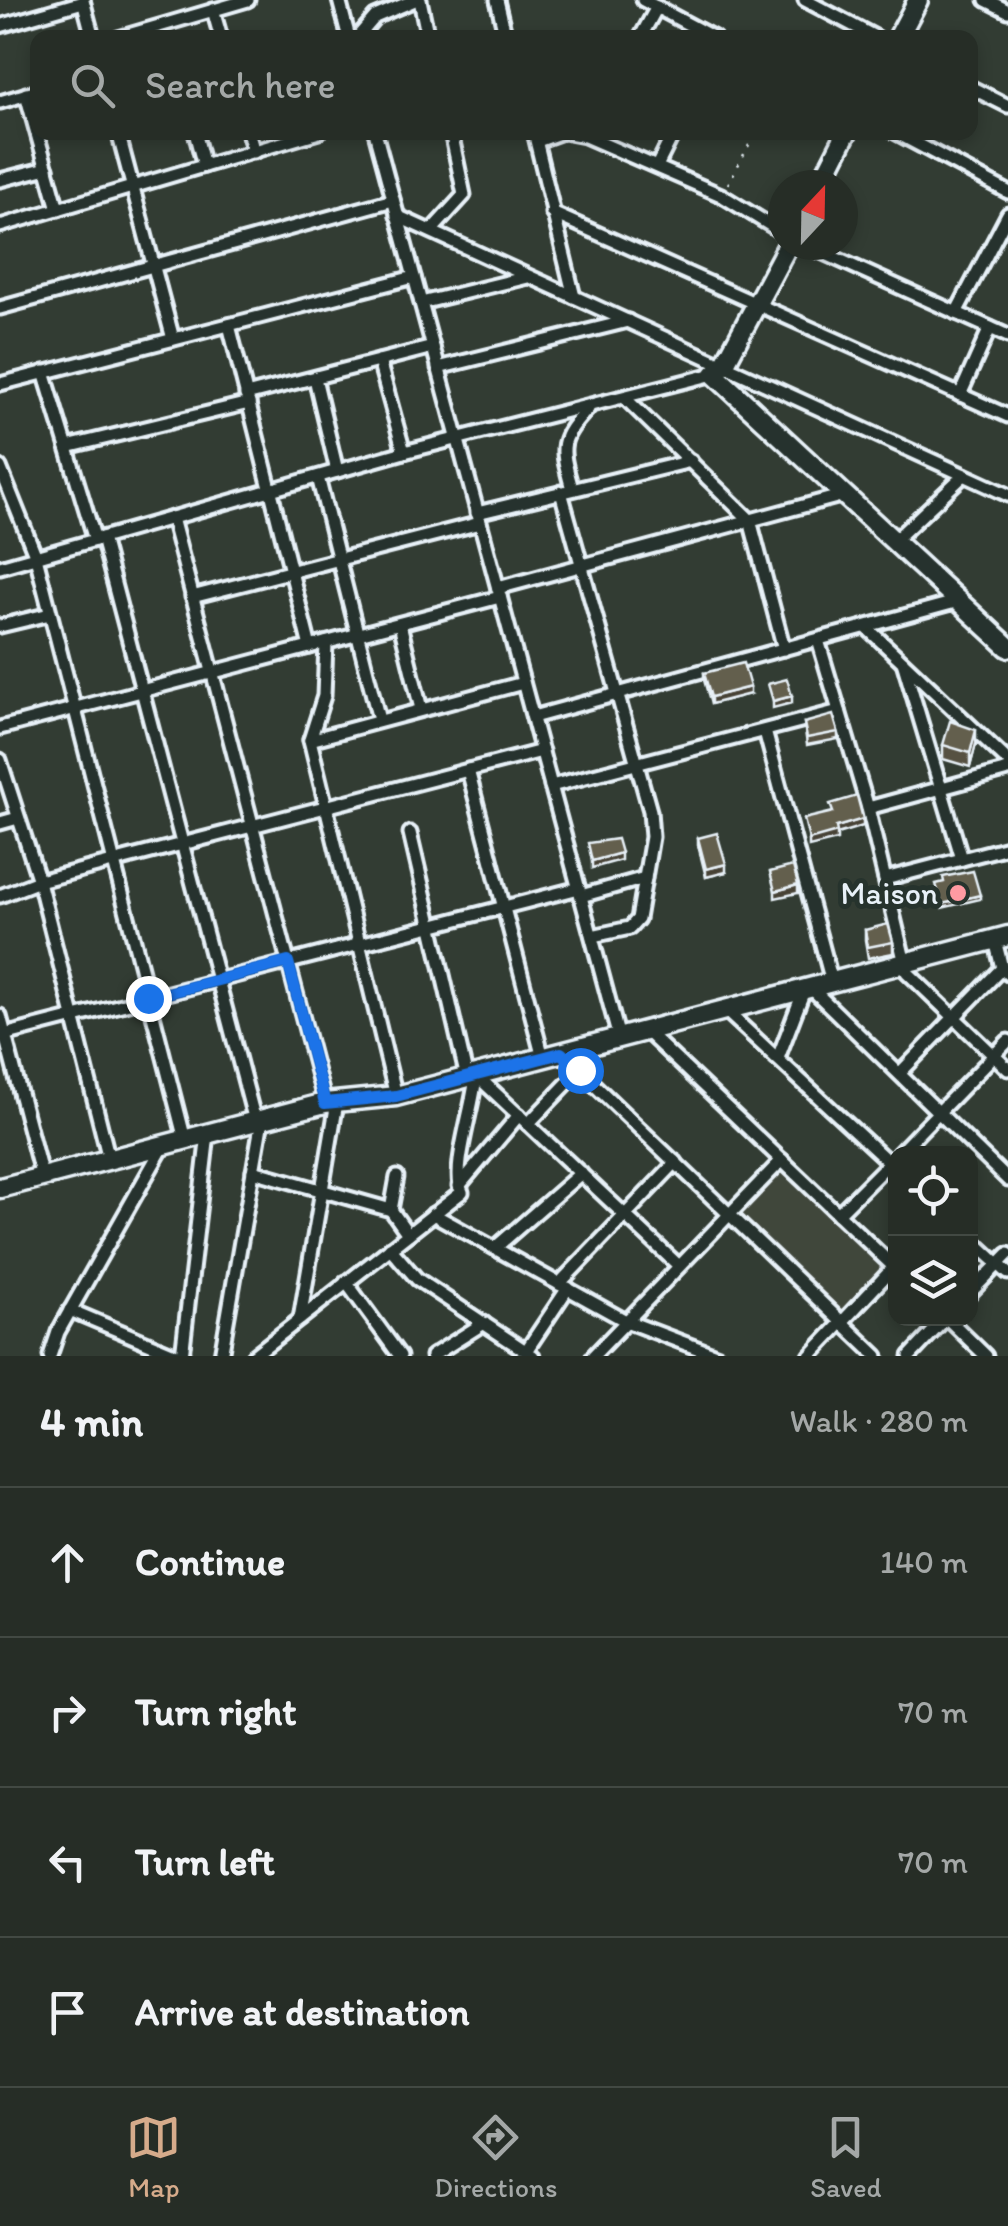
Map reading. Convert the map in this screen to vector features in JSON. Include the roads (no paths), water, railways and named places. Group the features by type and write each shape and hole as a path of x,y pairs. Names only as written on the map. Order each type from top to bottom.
{"street":[{"path":"168,30 212,10 248,0"},
{"path":"339,0 347,30"},
{"path":"363,30 374,17 418,0 426,30"},
{"path":"496,0 504,30"},
{"path":"643,0 665,6 702,30"},
{"path":"805,0 862,30"},
{"path":"902,30 918,0"},
{"path":"986,0 1008,12"},
{"path":"0,26 83,1 91,30"},
{"path":"646,30 665,6"},
{"path":"212,10 218,30"},
{"path":"978,90 1008,106"},
{"path":"0,102 30,94"},
{"path":"41,140 58,209"},
{"path":"120,140 174,339"},
{"path":"197,140 204,166"},
{"path":"250,140 254,152"},
{"path":"0,226 293,140"},
{"path":"376,140 620,1038"},
{"path":"431,231 464,195 453,140"},
{"path":"537,140 574,296"},
{"path":"599,140 721,195 768,225"},
{"path":"657,166 670,140"},
{"path":"828,170 844,140"},
{"path":"910,140 1008,192"},
{"path":"0,180 47,168"},
{"path":"0,308 393,200"},
{"path":"552,213 1008,416"},
{"path":"956,312 1008,214"},
{"path":"397,216 574,296 719,370 1008,495"},
{"path":"0,567 404,452 626,399 719,370 780,260"},
{"path":"840,260 1008,336"},
{"path":"421,303 530,276"},
{"path":"0,384 414,277"},
{"path":"438,368 628,322"},
{"path":"229,325 310,647"},
{"path":"960,395 990,328"},
{"path":"67,447 433,348"},
{"path":"379,361 404,452"},
{"path":"719,370 844,495 1008,646"},
{"path":"44,372 99,539 259,1120 220,1356"},
{"path":"315,378 337,471"},
{"path":"626,399 750,520 784,649"},
{"path":"589,408 570,428 561,449 567,491 582,566 650,811 638,918 630,928 592,936"},
{"path":"192,597 338,560 567,491 691,461"},
{"path":"0,467 36,557 184,1140"},
{"path":"894,541 964,475"},
{"path":"318,477 379,720"},
{"path":"0,728 400,624 582,566 844,495"},
{"path":"172,518 288,962 331,1102 322,1191 300,1319"},
{"path":"533,717 959,602"},
{"path":"0,626 50,614"},
{"path":"400,624 421,709"},
{"path":"866,626 1008,761"},
{"path":"818,640 868,808 906,972 1008,1070"},
{"path":"326,643 324,696 310,740 396,1096"},
{"path":"903,662 962,859"},
{"path":"310,740 524,683"},
{"path":"552,786 839,711"},
{"path":"764,731 832,982"},
{"path":"0,896 39,882 542,751"},
{"path":"0,760 39,882 109,1159"},
{"path":"468,770 504,907 552,1056 580,1070 877,1356"},
{"path":"868,808 1008,770"},
{"path":"0,823 18,818"},
{"path":"253,1356 462,1192 458,1186 471,1077 429,926 410,833"},
{"path":"885,880 1008,846"},
{"path":"2,1035 504,907 645,878"},
{"path":"0,1188 331,1102 396,1096 1002,938 1005,971 900,1073"},
{"path":"778,1058 808,989"},
{"path":"808,989 1008,1180"},
{"path":"725,1010 888,1155"},
{"path":"0,1016 42,1177"},
{"path":"646,1031 888,1262"},
{"path":"907,1146 1008,1041"},
{"path":"458,1186 524,1119 580,1070"},
{"path":"471,1077 524,1119 679,1266"},
{"path":"70,1310 180,1356 208,1134"},
{"path":"50,1356 70,1310 164,1145"},
{"path":"592,1356 782,1160"},
{"path":"390,1248 417,1278 530,1354 564,1286 676,1162"},
{"path":"838,1214 888,1166"},
{"path":"253,1171 391,1210 408,1234"},
{"path":"496,1248 581,1173"},
{"path":"391,1210 397,1177"},
{"path":"434,1214 626,1321 708,1354"},
{"path":"978,1244 1005,1264 978,1286"},
{"path":"810,1356 888,1274"},
{"path":"346,1282 400,1356"},
{"path":"432,1356 484,1323"},
{"path":"910,1356 938,1326"},
{"path":"954,1326 986,1356"}],"place":[{"name":"Maison","path":"958,893"}]}
